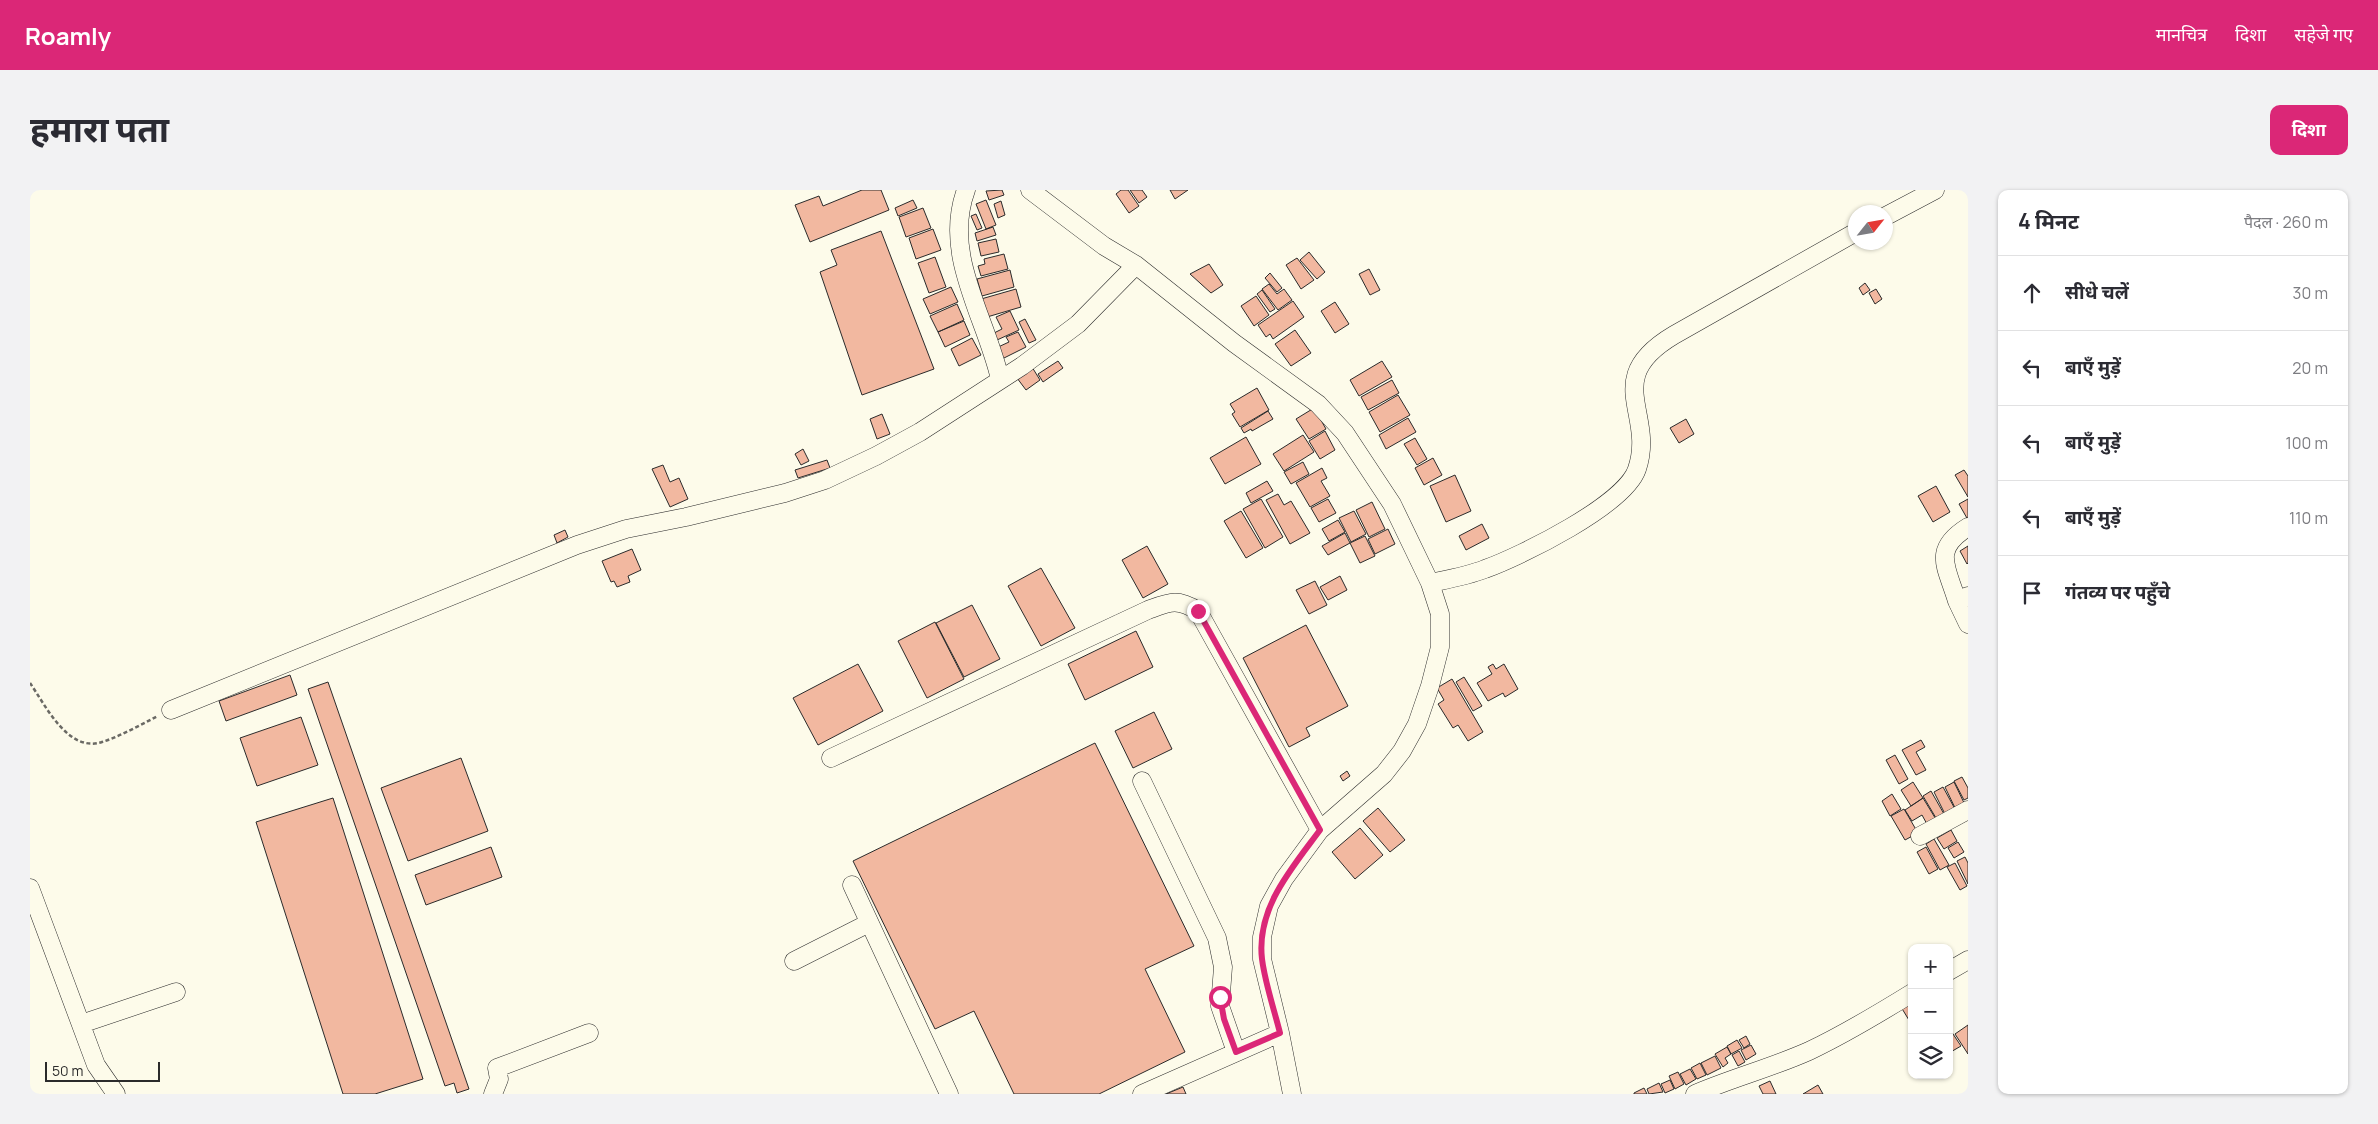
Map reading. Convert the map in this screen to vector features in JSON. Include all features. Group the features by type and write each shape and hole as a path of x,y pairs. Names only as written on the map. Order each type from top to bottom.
{"street":[{"path":"966,190 958,218 966,280 994,352 1000,379"},
{"path":"1030,190 1104,246 1136,265 1234,343 1318,404 1345,433 1392,504 1430,583 1440,614 1440,647 1417,724 1402,751 1384,774 1320,830 1284,879 1270,906 1262,937 1262,959 1280,1033 1292,1094"},
{"path":"1893,212 1935,190"},
{"path":"1430,583 1486,569 1531,548 1598,511 1625,488 1637,469 1641,440 1634,393 1637,374 1644,358 1666,340 1848,237"},
{"path":"171,710 578,545 626,529 704,513 785,493 825,480 920,432 1022,366 1078,324 1136,265"},
{"path":"1968,527 1949,540 1945,550 1945,561 1963,599 1968,624"},
{"path":"831,758 1148,610 1165,604 1183,602 1198,611 1320,830"},
{"path":"1142,781 1217,938 1223,967 1220,1006 1236,1052"},
{"path":"1920,836 1968,810"},
{"path":"852,885 949,1094"},
{"path":"30,888 96,1065 116,1094"},
{"path":"794,961 869,923"},
{"path":"1953,969 1968,960"},
{"path":"81,1024 176,992"},
{"path":"1695,1094 1808,1051 1845,1033 1908,995"},
{"path":"493,1094 499,1079 497,1068 589,1033"},
{"path":"1142,1094 1280,1033"}],"path":[{"path":"30,683 54,719 70,737 86,744 101,743 171,710"}],"building":[{"path":"862,190 881,190 889,210 810,242 795,205 819,196 823,206"},
{"path":"1002,190 1004,195 989,200 986,191"},
{"path":"1121,190 1128,190 1139,206 1129,213 1116,194"},
{"path":"1130,190 1142,190 1147,197 1139,203"},
{"path":"1170,190 1188,190 1175,199"},
{"path":"913,200 917,208 898,216 895,208"},
{"path":"986,200 996,225 986,229 976,204"},
{"path":"1001,201 1005,215 998,218 994,204"},
{"path":"923,208 931,228 906,237 899,217"},
{"path":"976,214 982,228 977,230 971,216"},
{"path":"993,227 996,235 977,241 975,233"},
{"path":"933,229 941,250 916,259 909,238"},
{"path":"881,231 934,369 862,395 820,272 837,265 831,250"},
{"path":"996,239 999,252 981,256 978,243"},
{"path":"1309,252 1325,272 1317,279 1300,260"},
{"path":"1004,254 1008,269 981,276 978,266 985,264 984,259"},
{"path":"935,257 946,287 929,293 918,263"},
{"path":"1297,258 1314,280 1301,289 1286,265"},
{"path":"1209,264 1223,285 1211,293 1190,274"},
{"path":"1369,269 1380,290 1370,295 1359,274"},
{"path":"1010,270 1014,287 982,296 977,279"},
{"path":"1270,273 1282,288 1277,292 1265,278"},
{"path":"1865,283 1870,290 1863,295 1859,288"},
{"path":"1269,284 1277,294 1284,289 1292,300 1278,310 1262,289"},
{"path":"951,287 958,302 930,314 923,299"},
{"path":"1016,289 1021,307 987,317 981,299"},
{"path":"1876,289 1882,299 1875,304 1869,293"},
{"path":"1262,290 1275,309 1270,312 1257,294"},
{"path":"1256,296 1269,315 1254,326 1241,306"},
{"path":"1293,301 1304,317 1273,339 1270,334 1266,337 1258,325"},
{"path":"1335,302 1349,324 1335,333 1321,311"},
{"path":"957,304 964,320 938,332 930,316"},
{"path":"1010,311 1019,330 997,340 994,333 1002,329 996,317"},
{"path":"1025,319 1036,340 1029,343 1019,322"},
{"path":"964,321 970,335 945,347 938,332"},
{"path":"1295,330 1311,353 1291,366 1275,344"},
{"path":"1018,332 1026,347 1002,359 996,348 1009,342 1006,337"},
{"path":"972,338 981,355 959,366 951,349"},
{"path":"1058,361 1063,368 1043,382 1038,374"},
{"path":"1382,361 1392,377 1359,396 1350,380"},
{"path":"1032,367 1040,380 1026,390 1017,378"},
{"path":"1392,380 1399,393 1368,410 1361,397"},
{"path":"1257,388 1269,410 1240,427 1232,414 1235,412 1230,404"},
{"path":"1398,395 1410,415 1380,432 1369,412"},
{"path":"1314,408 1326,429 1309,439 1296,419"},
{"path":"1268,411 1273,419 1252,431 1251,429 1244,433 1241,428"},
{"path":"882,414 890,434 877,439 870,419"},
{"path":"1408,418 1416,432 1386,449 1379,435"},
{"path":"1686,419 1694,434 1679,443 1670,428"},
{"path":"1325,431 1335,450 1320,459 1309,441"},
{"path":"1303,435 1314,452 1284,471 1273,454"},
{"path":"1246,437 1261,464 1225,484 1210,458"},
{"path":"1415,438 1427,459 1417,465 1404,444"},
{"path":"803,449 809,461 801,465 795,454"},
{"path":"1433,458 1442,475 1424,485 1415,468"},
{"path":"827,460 830,468 798,478 795,470"},
{"path":"1303,462 1309,474 1291,484 1284,472"},
{"path":"663,465 670,482 679,478 688,499 670,507 652,469"},
{"path":"1322,468 1327,478 1321,481 1330,496 1310,507 1296,483"},
{"path":"1964,470 1968,476 1968,497 1955,475"},
{"path":"1455,475 1471,511 1446,522 1430,486"},
{"path":"1267,481 1273,491 1251,503 1246,493"},
{"path":"1936,486 1950,512 1933,522 1918,496"},
{"path":"1278,494 1284,505 1291,501 1310,533 1290,544 1266,500"},
{"path":"1261,499 1283,537 1265,548 1243,509"},
{"path":"1328,499 1336,513 1319,522 1311,508"},
{"path":"1968,499 1968,520 1959,504"},
{"path":"1372,502 1385,529 1369,537 1356,510"},
{"path":"1241,511 1263,548 1246,558 1224,521"},
{"path":"1354,511 1366,534 1351,542 1339,518"},
{"path":"1338,520 1345,532 1329,541 1322,529"},
{"path":"1482,524 1489,538 1466,550 1459,536"},
{"path":"1388,529 1395,544 1375,554 1368,539"},
{"path":"565,530 568,537 557,543 554,535"},
{"path":"1345,533 1350,543 1328,555 1322,546"},
{"path":"1365,536 1375,556 1360,563 1350,543"},
{"path":"1147,546 1168,584 1143,598 1122,560"},
{"path":"1968,546 1968,563 1967,564 1960,551"},
{"path":"632,549 641,570 628,576 630,582 617,587 614,581 611,582 602,561"},
{"path":"1041,568 1075,628 1041,646 1008,586"},
{"path":"1340,576 1347,590 1328,600 1320,587"},
{"path":"1315,581 1327,605 1309,614 1296,590"},
{"path":"972,605 1000,659 964,677 936,623"},
{"path":"935,622 964,679 927,698 898,641"},
{"path":"1306,625 1348,706 1306,728 1310,736 1289,747 1243,658"},
{"path":"1136,631 1153,667 1085,700 1068,664"},
{"path":"858,664 883,711 818,745 793,698"},
{"path":"1493,664 1496,669 1504,664 1518,689 1505,697 1503,693 1488,701 1477,683 1492,674 1488,667"},
{"path":"290,675 297,695 226,721 219,701"},
{"path":"1464,677 1482,706 1473,711 1456,682"},
{"path":"1452,679 1483,732 1468,741 1458,725 1453,728 1438,704 1444,700 1437,688"},
{"path":"328,682 469,1089 457,1093 454,1083 445,1086 308,689"},
{"path":"1154,712 1172,749 1133,768 1115,731"},
{"path":"301,717 318,765 257,786 240,738"},
{"path":"1921,740 1925,747 1916,752 1926,770 1916,775 1902,750"},
{"path":"1095,743 1194,946 1145,969 1185,1052 1099,1094 1014,1094 974,1011 935,1029 853,861"},
{"path":"1895,755 1908,779 1899,784 1886,760"},
{"path":"461,758 488,831 408,861 381,788"},
{"path":"1347,771 1350,776 1343,781 1340,776"},
{"path":"1962,777 1968,788 1968,798 1964,800 1954,781"},
{"path":"1913,782 1923,798 1911,806 1901,790"},
{"path":"1954,782 1966,807 1957,812 1945,787"},
{"path":"1943,787 1955,809 1945,814 1934,792"},
{"path":"1931,791 1944,814 1936,818 1923,796"},
{"path":"1892,794 1901,809 1890,816 1882,801"},
{"path":"333,798 423,1079 375,1094 343,1094 256,822"},
{"path":"1923,798 1937,821 1928,826 1922,815 1912,821 1905,810"},
{"path":"1378,808 1405,840 1390,852 1363,821"},
{"path":"1904,809 1918,833 1905,840 1891,816"},
{"path":"1360,828 1383,855 1355,879 1332,852"},
{"path":"1951,830 1957,841 1944,849 1937,838"},
{"path":"1934,839 1949,865 1940,870 1926,844"},
{"path":"1958,842 1964,852 1954,858 1948,848"},
{"path":"491,847 502,877 426,905 415,875"},
{"path":"1926,847 1938,869 1929,874 1917,852"},
{"path":"1965,857 1968,863 1968,884 1957,861"},
{"path":"1955,863 1967,886 1960,890 1947,867"},
{"path":"1908,1003 1908,1018 1901,1007"},
{"path":"1968,1025 1968,1054 1955,1034"},
{"path":"1953,1034 1961,1046 1953,1051"},
{"path":"1746,1036 1750,1044 1744,1048 1739,1040"},
{"path":"1737,1040 1742,1048 1731,1054 1727,1046"},
{"path":"1751,1045 1756,1054 1746,1060 1741,1050"},
{"path":"1727,1047 1731,1054 1725,1058 1728,1063 1723,1067 1715,1054"},
{"path":"1739,1051 1745,1062 1738,1066 1732,1055"},
{"path":"1715,1056 1721,1068 1707,1075 1701,1063"},
{"path":"1700,1063 1706,1075 1697,1079 1691,1068"},
{"path":"1690,1069 1696,1079 1686,1085 1680,1074"},
{"path":"1678,1072 1684,1084 1675,1089 1669,1076"},
{"path":"1670,1080 1674,1089 1665,1093 1661,1084"},
{"path":"1770,1081 1776,1094 1763,1094 1759,1086"},
{"path":"1659,1083 1663,1092 1649,1094 1647,1089"},
{"path":"1818,1085 1823,1094 1803,1094"},
{"path":"1183,1087 1186,1094 1166,1094"},
{"path":"1644,1088 1647,1094 1634,1094 1634,1093"}],"route":[{"path":"1198,611 1320,830 1284,879 1270,906 1262,937 1262,959 1280,1033 1236,1052 1220,1006 1220,997"}]}
